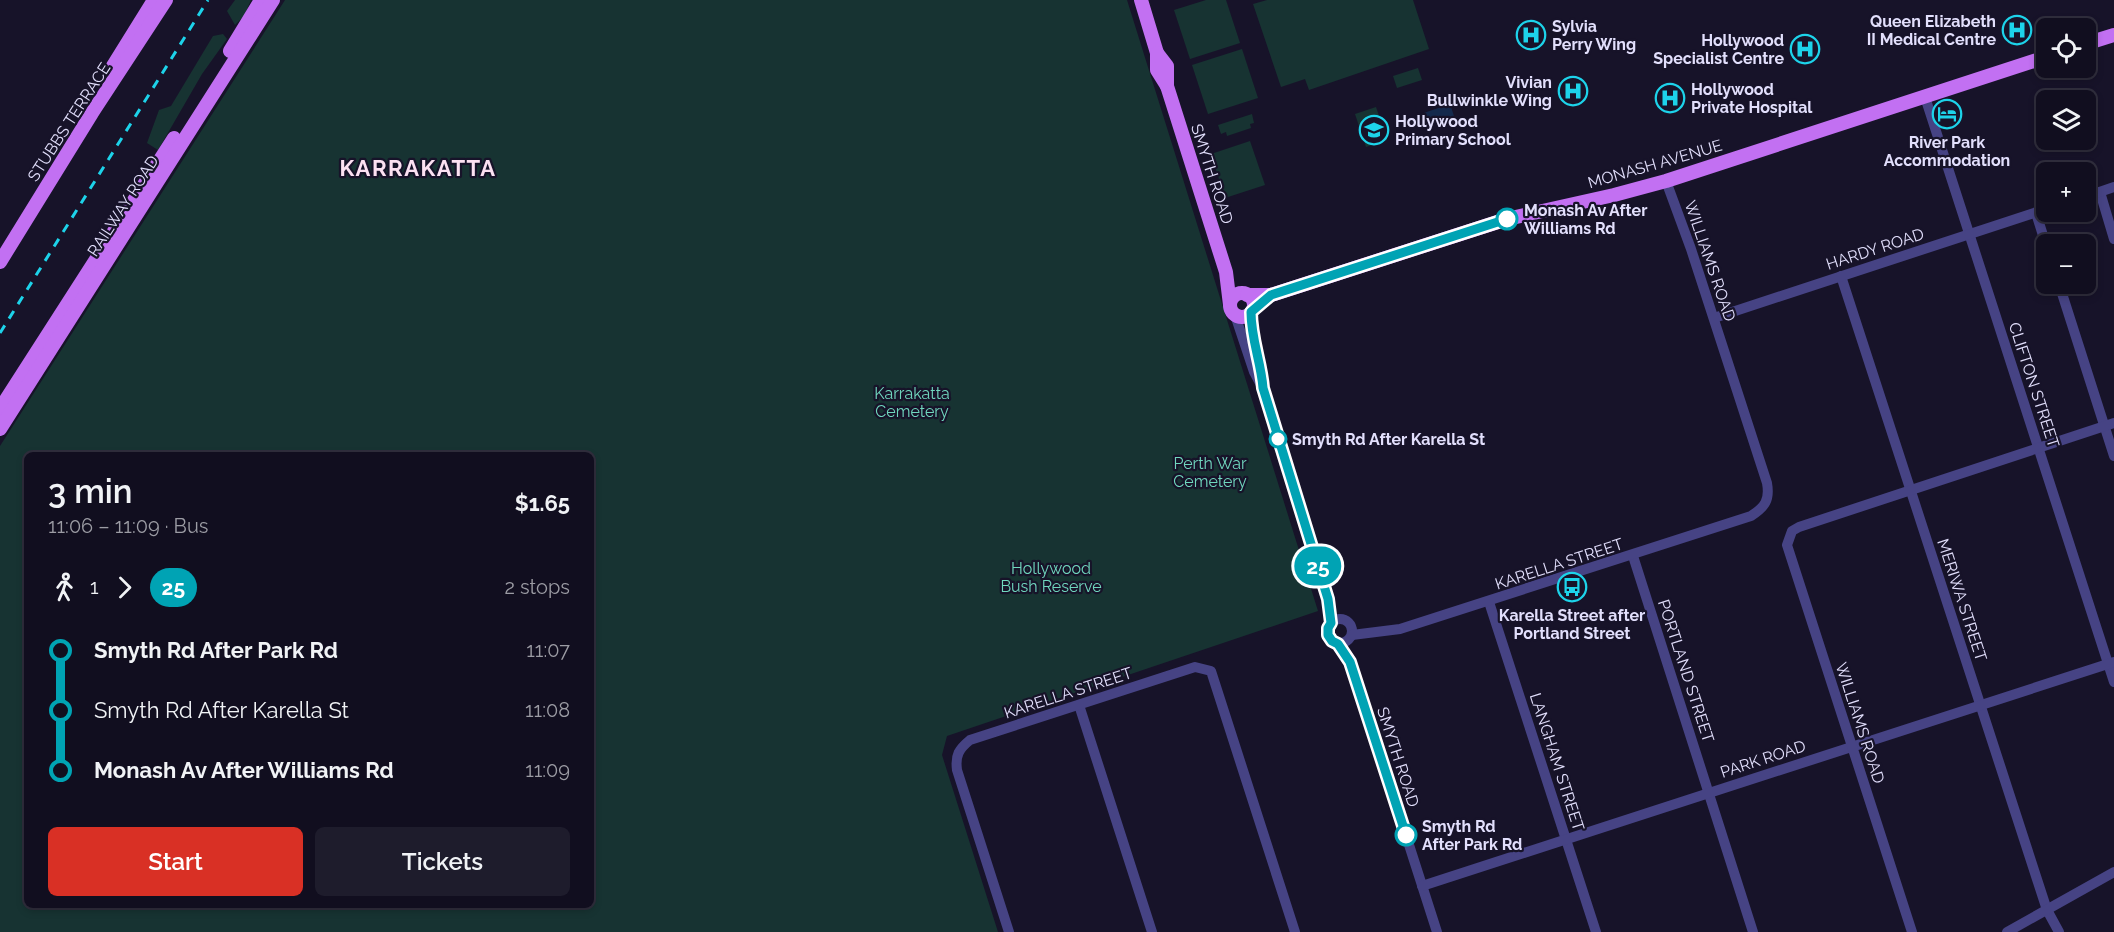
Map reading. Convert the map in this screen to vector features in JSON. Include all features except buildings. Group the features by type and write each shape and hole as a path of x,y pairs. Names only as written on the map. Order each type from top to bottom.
{"main road":[{"name":"STUBBS TERRACE","path":"0,246 154,0"},
{"name":"STUBBS TERRACE","path":"0,262 92,113 166,0"},
{"name":"RAILWAY ROAD","path":"0,409 261,0"},
{"name":"RAILWAY ROAD","path":"0,429 273,0"},
{"name":"SMYTH ROAD","path":"1141,0 1157,53 1157,70 1167,86 1226,272 1233,310"},
{"path":"2096,41 2114,35"},
{"name":"MONASH AVENUE","path":"1246,295 1271,295 1507,219 1666,181 2036,60"},
{"name":"SMYTH ROAD","path":"1226,272 1246,295"},
{"path":"1246,295 1252,300 1252,311 1244,317 1233,310 1235,296 1246,295"},
{"name":"MONASH AVENUE","path":"1252,311 1271,295"}],"street":[{"name":"CLIFTON STREET","path":"1925,97 2038,448 2111,663 2114,682"},
{"name":"WILLIAMS ROAD","path":"1666,181 1691,249 1768,490 1769,496 1763,509 1751,516"},
{"path":"2096,193 2114,187"},
{"path":"2100,192 2114,239"},
{"name":"HARDY ROAD","path":"1713,318 2036,213"},
{"name":"MERIWA STREET","path":"1841,276 2047,910 2059,932"},
{"path":"2063,294 2109,424 2114,456"},
{"name":"SMYTH ROAD","path":"1233,310 1254,372 1263,388 1328,599 1345,628 1350,662 1437,932"},
{"name":"SMYTH ROAD","path":"1252,311 1252,335 1262,369 1263,388"},
{"path":"1911,490 2109,424"},
{"name":"WILLIAMS ROAD","path":"1911,490 1799,527 1790,535 1787,545 1912,932"},
{"name":"KARELLA STREET","path":"1345,628 1374,633 1400,629 1751,516"},
{"name":"PORTLAND STREET","path":"1633,555 1753,932"},
{"name":"LANGHAM STREET","path":"1489,602 1596,932"},
{"name":"SMYTH ROAD","path":"1345,628 1328,628 1328,635 1338,644 1350,662"},
{"path":"1338,644 1345,643 1345,628"},
{"name":"PARK ROAD","path":"1422,886 2111,663"},
{"name":"KARELLA STREET","path":"1009,932 957,770 955,759 959,749 970,740 1195,667 1210,671 1295,932"},
{"path":"1079,705 1152,932"},
{"path":"2007,932 2114,872"}],"green space":[{"path":"235,0 251,0 244,16 235,25 227,11"},
{"name":"Karrakatta Cemetery","path":"285,0 1127,0 1318,611 947,736 942,755 998,932 0,932 0,446"},
{"path":"1206,0 1226,0 1240,43 1190,59 1174,10"},
{"path":"1267,0 1413,0 1429,49 1309,90 1305,79 1281,87 1253,4"},
{"path":"223,34 227,39 202,74 158,150 147,143 159,110 171,106 213,36"},
{"path":"1242,49 1258,98 1208,114 1192,65"},
{"path":"1418,68 1422,80 1397,88 1393,76"},
{"path":"1376,107 1387,140 1366,147 1355,114"},
{"path":"1252,114 1254,123 1250,124 1251,128 1227,136 1226,132 1221,134 1218,125"},
{"path":"1250,141 1265,185 1225,198 1211,154"}],"water":[{"path":"1450,104 1454,116 1422,126 1418,115"}],"railway":[{"path":"0,333 208,0"}],"bus line":[{"name":"25","path":"1406,835 1350,662 1338,644 1329,638 1327,632 1331,623 1328,599 1263,388 1262,369 1252,335 1251,312 1271,295 1507,219"}],"place":[{"name":"Queen Elizabeth II Medical Centre","path":"2017,30"},
{"name":"Sylvia Perry Wing","path":"1531,35"},
{"name":"Hollywood Specialist Centre","path":"1805,49"},
{"name":"Vivian Bullwinkle Wing","path":"1573,91"},
{"name":"Hollywood Private Hospital","path":"1670,98"},
{"name":"River Park Accommodation","path":"1947,114"},
{"name":"Hollywood Primary School","path":"1374,130"},
{"name":"Monash Av After Williams Rd","path":"1507,219"},
{"name":"Smyth Rd After Karella St","path":"1278,439"},
{"name":"Karella Street after Portland Street","path":"1572,587"},
{"name":"Smyth Rd After Park Rd","path":"1406,835"}],"district":[{"name":"KARRAKATTA","path":"418,168"}],"park label":[{"name":"Perth War Cemetery","path":"1210,472"},
{"name":"Hollywood Bush Reserve","path":"1051,577"}]}
